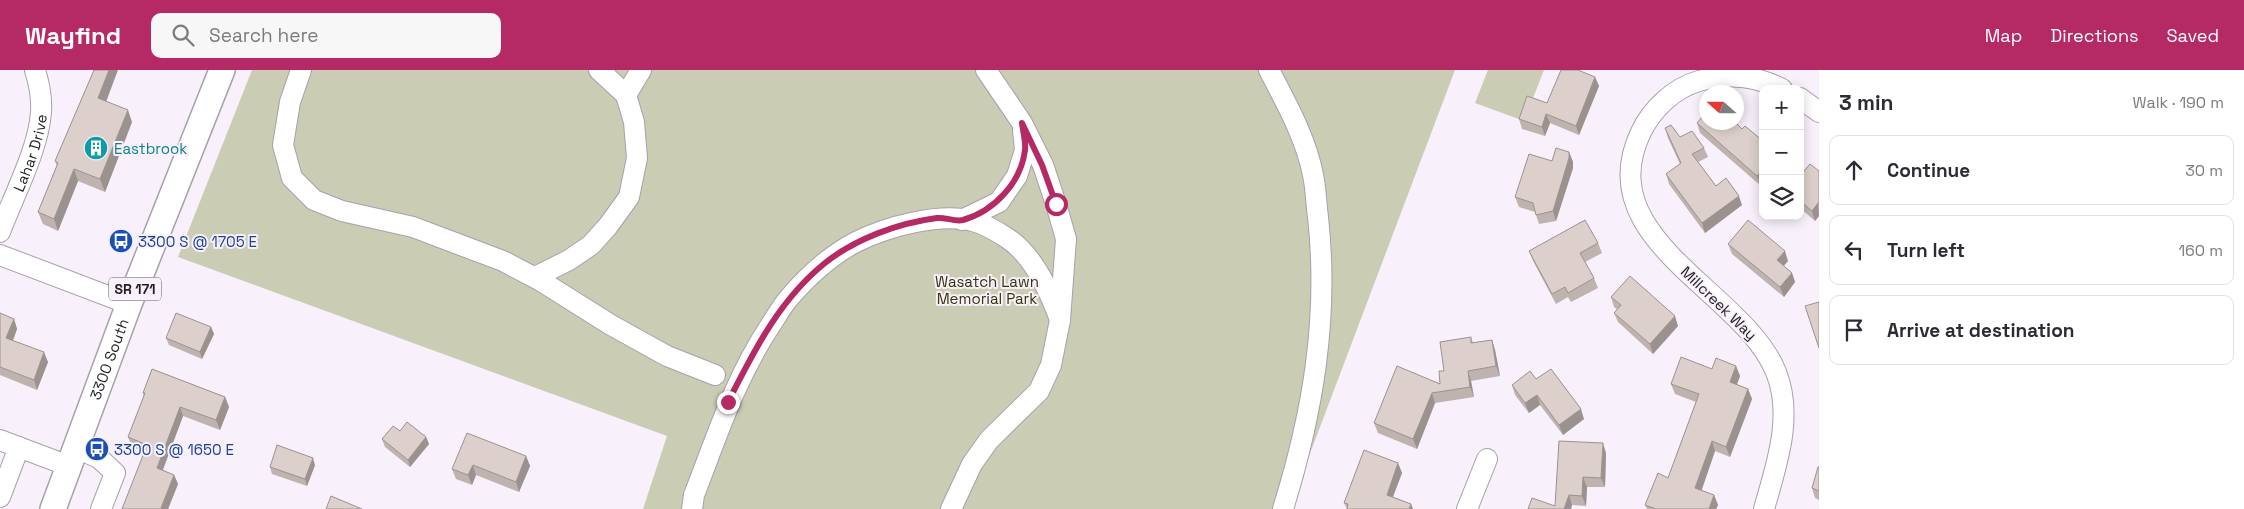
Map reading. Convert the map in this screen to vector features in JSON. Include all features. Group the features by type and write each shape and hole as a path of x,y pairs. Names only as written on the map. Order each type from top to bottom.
{"main road":[{"name":"3300 South","path":"53,509 129,304 222,70"}],"street":[{"name":"Lahar Drive","path":"0,232 34,147 41,112 39,84 35,70"},
{"path":"301,70 290,102 284,145 292,178 314,200 342,211 413,227 503,261 535,277 611,325 667,356 715,375"},
{"path":"535,277 569,260 591,245 608,226 629,197 637,158 634,122 626,96 599,70"},
{"path":"626,96 641,70"},
{"path":"951,509 972,464 989,440 1039,391 1051,365 1060,320 1066,239 1042,165 1022,123 986,70"},
{"path":"1269,70 1302,140 1313,175 1323,289 1311,404 1300,457 1283,509"},
{"name":"Millcreek Way","path":"1764,509 1779,456 1782,438 1783,404 1781,390 1768,355 1749,328 1672,259 1651,231 1636,204 1631,169 1634,153 1646,123 1655,110 1685,85 1716,76 1745,76 1767,81 1774,85"},
{"path":"1804,101 1819,112"},
{"path":"962,220 999,202 1017,176 1025,150 1022,123"},
{"path":"692,509 694,495 728,402 757,346 788,298 825,263 856,242 895,228 938,218 973,221 1008,239 1030,262 1049,291 1060,320"},
{"path":"0,255 129,304"},
{"path":"0,440 19,447 72,457 99,458 115,473 101,509"},
{"path":"0,497 19,447"},
{"path":"1467,509 1487,459"}],"green space":[{"name":"Wasatch Lawn Memorial Park","path":"252,70 1455,70 1289,509 643,509 667,436 178,257"},
{"path":"1488,70 1544,70 1524,121 1475,103"}],"building":[{"path":"94,70 109,70 98,98 128,110 100,179 74,169 54,219 38,212 58,163 55,161"},
{"path":"1561,70 1578,70 1595,77 1576,126 1546,114 1542,127 1519,119 1527,96 1547,103"},
{"path":"1671,125 1680,137 1692,131 1704,148 1692,154 1716,186 1726,178 1739,196 1702,223 1666,174 1681,163 1665,128"},
{"path":"1745,126 1759,138 1759,174 1757,176 1705,130 1744,130"},
{"path":"1556,148 1569,152 1569,158 1553,211 1536,215 1533,203 1515,197 1529,154 1552,161"},
{"path":"1810,164 1819,171 1819,203 1812,211 1804,204 1804,171"},
{"path":"1585,220 1598,243 1580,253 1594,278 1568,293 1565,287 1552,294 1529,251"},
{"path":"1748,220 1785,251 1777,260 1792,273 1780,287 1728,244"},
{"path":"1630,276 1675,316 1650,344 1614,313 1621,305 1611,297"},
{"path":"1819,302 1819,348 1805,306"},
{"path":"0,313 14,319 6,338 44,352 34,380 0,367"},
{"path":"176,313 211,327 200,352 166,338"},
{"path":"1471,337 1471,343 1492,340 1496,366 1468,371 1470,387 1432,393 1413,439 1374,423 1397,366 1440,384 1439,371 1444,371 1440,342"},
{"path":"1681,357 1712,369 1716,358 1736,366 1730,382 1748,389 1726,447 1712,441 1695,488 1714,495 1709,509 1654,509 1645,505 1658,473 1668,478 1699,394 1671,384"},
{"path":"152,369 225,397 216,420 180,407 157,468 174,475 162,509 122,509 147,445 128,437"},
{"path":"1551,369 1581,409 1559,425 1537,395 1525,403 1512,385 1530,371 1536,379"},
{"path":"407,422 426,437 408,460 382,439 393,426 400,431"},
{"path":"467,433 526,456 516,482 473,465 468,475 452,469"},
{"path":"1559,441 1603,443 1601,478 1583,477 1582,496 1569,495 1564,509 1528,509 1532,498 1555,506"},
{"path":"277,445 313,458 305,479 270,467"},
{"path":"1364,450 1398,463 1387,495 1411,504 1409,509 1347,509 1348,504 1344,503"},
{"path":"1819,467 1819,491 1812,488"},
{"path":"331,496 362,509 326,509"}],"place":[{"name":"Eastbrook","path":"96,148"},
{"name":"3300 S @ 1705 E","path":"121,241"},
{"name":"3300 S @ 1650 E","path":"97,449"}],"route":[{"path":"728,402 757,346 788,298 825,263 856,242 895,228 938,218 962,220 999,202 1017,176 1025,150 1022,123 1042,165 1056,204"}]}
